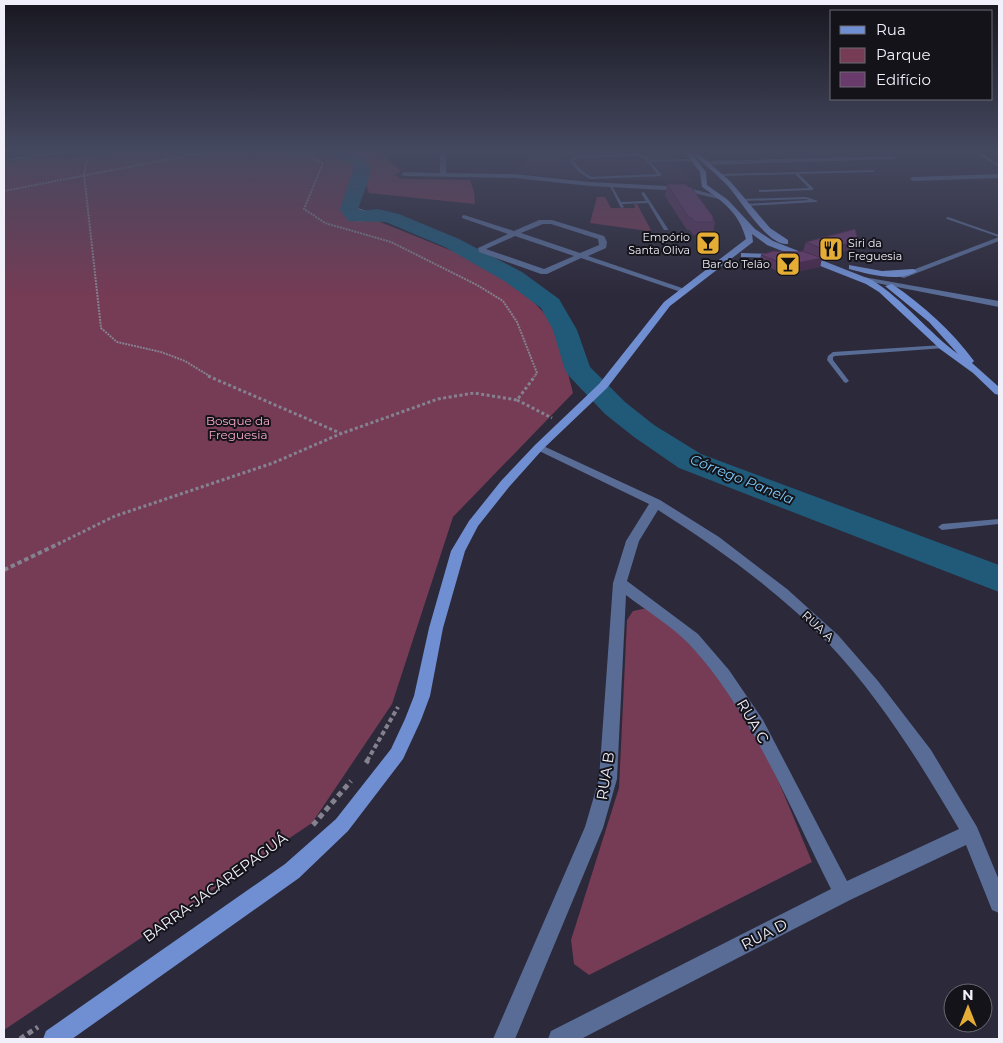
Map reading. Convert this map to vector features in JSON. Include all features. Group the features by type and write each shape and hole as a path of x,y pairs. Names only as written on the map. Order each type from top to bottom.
{"main road":[{"path":"724,200 746,225 766,241 884,286 943,347 976,371 999,392"},
{"path":"741,200 745,202"},
{"path":"743,200 768,230 791,245 879,274 898,275 913,271"},
{"path":"54,1039 292,871 342,825 397,754 412,720 422,696 436,628 458,551 473,524 505,484 539,447 603,386 667,304 750,240 746,225"},
{"path":"726,260 744,255 766,241 770,237 768,230"},
{"path":"744,255 812,260"},
{"path":"835,261 884,286 916,306 958,346 976,371"}],"street":[{"path":"464,217 684,290"},
{"path":"552,222 600,238 604,242 603,246 581,256 544,272 482,250 482,248 532,225 552,222"},
{"path":"884,286 913,271 997,240"},
{"path":"983,245 999,248"},
{"path":"913,271 917,282 942,292"},
{"path":"884,286 942,292 999,304"},
{"path":"916,306 912,297 914,293 942,292"},
{"name":"RUA A","path":"539,447 656,503 714,540 782,594 834,639 873,686 925,755 972,833 999,902"},
{"name":"RUA B","path":"504,1039 594,828 601,804 608,779 620,583 633,536 656,503"},
{"name":"RUA C","path":"620,583 693,638 724,674 757,725 843,892"},
{"name":"RUA D","path":"558,1039 843,892 972,833"}],"lane":[{"path":"618,200 621,205 649,202 666,229"},
{"path":"745,202 780,200"},
{"path":"745,202 816,201 812,200"},
{"path":"948,218 997,240"},
{"path":"846,381 830,360 833,354 943,347"},
{"path":"942,527 999,521"}],"path":[{"path":"87,200 101,328 117,342 161,352 185,360 208,376 340,434"},
{"path":"307,200 304,209 314,218 335,227 391,242 503,300 517,322 537,373 517,400"},
{"path":"4,570 115,516 274,463 340,434 438,399 474,393 517,400 564,424"},
{"path":"364,767 401,701"},
{"path":"307,831 358,774"},
{"path":"20,1039 44,1022"}],"green space":[{"name":"Bosque da Freguesia","path":"4,200 345,200 347,218 361,221 370,218 465,256 519,286 556,326 573,393 453,517 392,704 312,823 4,1030"},
{"path":"433,200 475,200 475,204"},
{"path":"596,200 606,200 611,208 635,208 634,204 637,204 651,230 648,231 590,223"},
{"path":"647,608 657,612 699,654 720,677 736,699 768,758 812,862 589,975 574,964 571,940 619,788 627,620 633,611"}],"water":[{"path":"352,200 353,206 358,209 383,214 392,218 378,216 361,221 350,220 344,201"}],"building":[{"path":"677,200 700,200 715,222 695,222 692,218 689,218"},
{"path":"855,229 858,239 827,251 806,242"},
{"path":"773,251 802,251 822,258 787,265 761,255"}],"waterway":[{"name":"Córrego Panela","path":"352,200 349,209 355,217 378,215 392,218 452,243 514,277 551,304 565,330 578,370 615,408 644,431 690,461 999,579"}],"place":[{"name":"Empório Santa Oliva","path":"708,243"},
{"name":"Siri da Freguesia","path":"831,249"},
{"name":"Bar do Telão","path":"788,264"}]}
